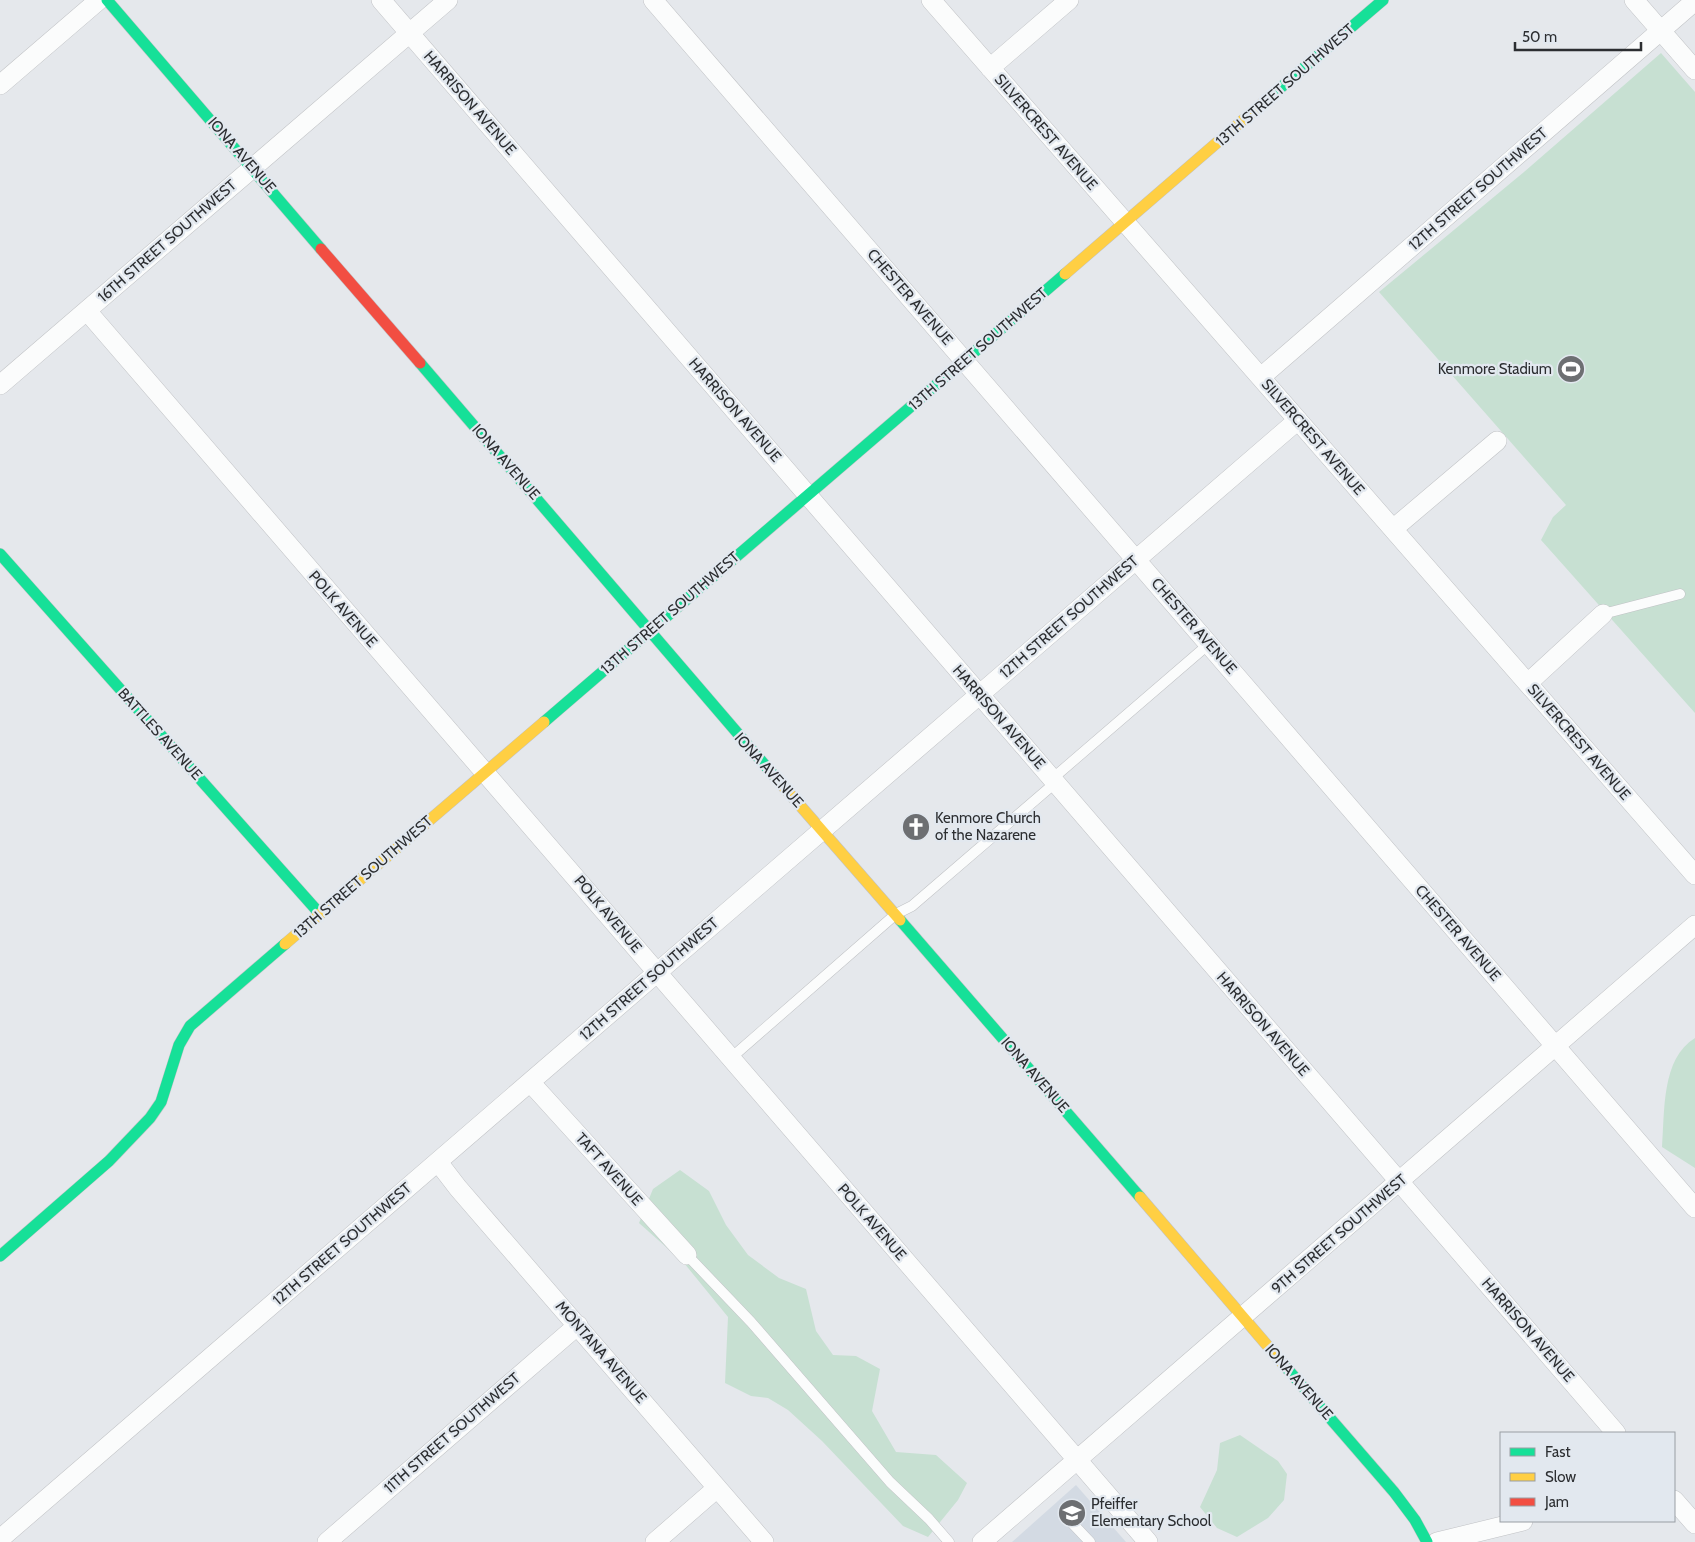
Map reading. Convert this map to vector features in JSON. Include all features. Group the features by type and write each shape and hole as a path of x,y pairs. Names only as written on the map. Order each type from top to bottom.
{"street":[{"path":"0,85 99,0"},
{"name":"IONA AVENUE","path":"107,0 650,630 722,718 896,914 1394,1492 1415,1520 1427,1542"},
{"name":"HARRISON AVENUE","path":"381,0 1615,1432"},
{"name":"16TH STREET SOUTHWEST","path":"0,385 448,0"},
{"name":"CHESTER AVENUE","path":"653,0 1210,643 1695,1208"},
{"name":"SILVERCREST AVENUE","path":"931,0 1695,875"},
{"path":"990,68 1069,0"},
{"name":"13TH STREET SOUTHWEST","path":"3,1246 109,1161 150,1118 161,1102 179,1045 190,1026 1383,0"},
{"path":"1634,0 1695,70"},
{"name":"12TH STREET SOUTHWEST","path":"1261,377 1695,1"},
{"name":"POLK AVENUE","path":"87,310 1148,1542"},
{"name":"12TH STREET SOUTHWEST","path":"4,1536 1298,420"},
{"path":"1393,529 1497,441"},
{"name":"BATTLES AVENUE","path":"0,554 320,914"},
{"path":"1528,683 1603,614"},
{"name":"9TH STREET SOUTHWEST","path":"982,1542 1400,1182 1695,924"},
{"name":"TAFT AVENUE","path":"530,1082 687,1255"},
{"name":"MONTANA AVENUE","path":"438,1162 458,1188 578,1324 764,1542"},
{"name":"11TH STREET SOUTHWEST","path":"328,1542 578,1324"},
{"path":"655,1542 717,1488"},
{"path":"1675,1501 1695,1524"},
{"path":"1437,1542 1519,1522"}],"lane":[{"path":"1603,614 1680,594"},
{"path":"731,1058 896,914 912,906 1210,643"},
{"path":"687,1255 751,1322 890,1482 929,1519 949,1542"},
{"path":"1073,1524 1090,1542"}],"shaded area":[{"name":"Pfeiffer Elementary School","path":"1076,1485 1126,1542 1012,1542"}],"green space":[{"name":"Kenmore Stadium","path":"1661,53 1695,92 1695,713 1541,540 1553,517 1566,505 1379,292 1524,172"},
{"path":"1695,1038 1695,1168 1662,1147 1665,1102 1670,1072 1684,1047"},
{"path":"680,1170 709,1191 726,1225 748,1255 779,1278 806,1289 816,1331 833,1355 856,1356 880,1369 872,1411 896,1452 936,1455 967,1483 958,1500 928,1537 903,1526 822,1441 788,1410 768,1398 751,1396 725,1383 728,1317 684,1263 639,1223 653,1189"},
{"path":"1240,1435 1278,1461 1287,1474 1284,1500 1268,1518 1237,1537 1217,1528 1200,1507 1217,1470 1220,1443"}],"traffic: fast":[{"path":"107,0 321,249"},
{"path":"1264,102 1383,0"},
{"path":"544,722 1065,274"},
{"path":"420,363 776,778"},
{"path":"0,554 320,914"},
{"path":"900,920 1140,1197"},
{"path":"0,1256 109,1161 150,1118 161,1102 179,1045 190,1026 285,944"},
{"path":"1284,1365 1394,1492 1415,1520 1427,1542"}],"traffic: slow":[{"path":"1065,274 1264,102"},
{"path":"285,944 544,722"},
{"path":"776,778 900,920"},
{"path":"1140,1197 1284,1365"}],"traffic: jam":[{"path":"321,249 420,363"}],"place":[{"name":"Kenmore Stadium","path":"1571,369"},
{"name":"Kenmore Church of the Nazarene","path":"916,827"},
{"name":"Pfeiffer Elementary School","path":"1072,1513"}]}
